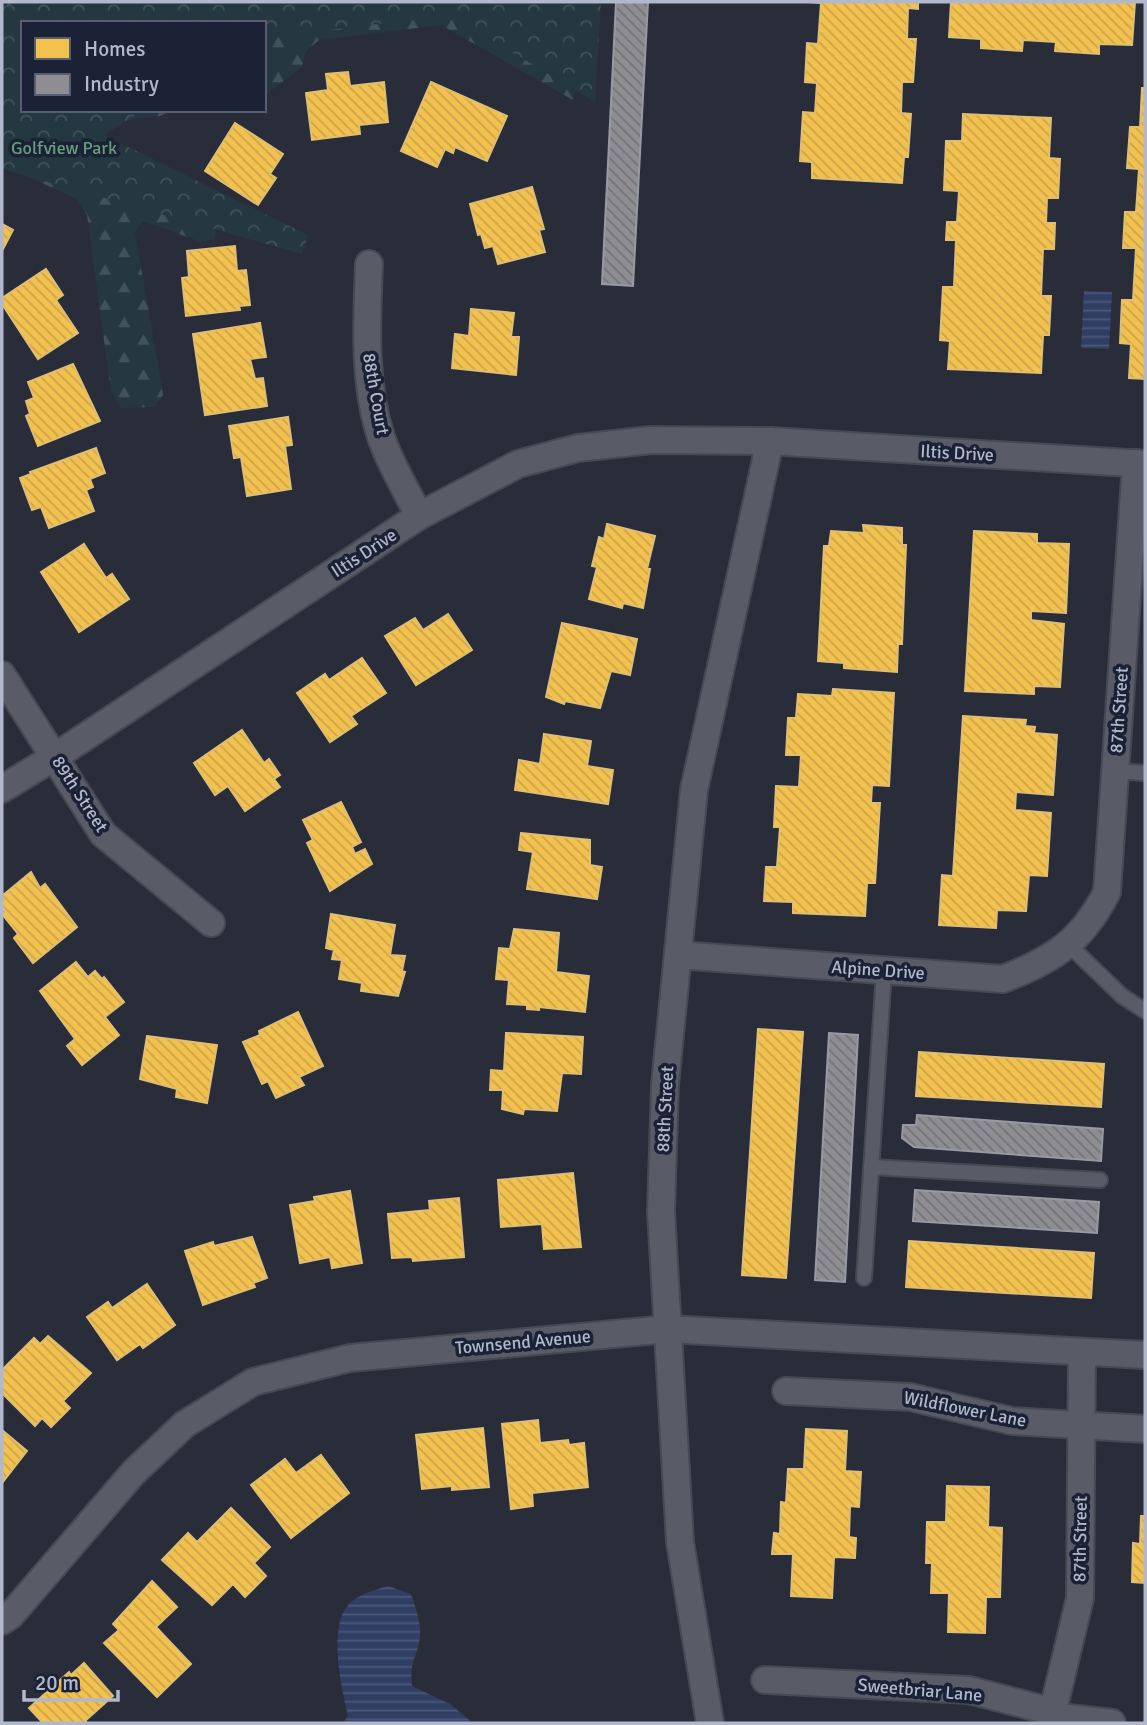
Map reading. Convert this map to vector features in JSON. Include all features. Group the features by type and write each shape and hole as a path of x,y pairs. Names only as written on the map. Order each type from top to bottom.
{"street":[{"name":"88th Court","path":"369,264 366,335 373,404 382,438 419,516"},
{"name":"Iltis Drive","path":"2,789 56,757 419,516 518,464 578,448 651,440 770,442 1141,463"},
{"name":"88th Street","path":"710,1723 680,1542 662,1183 665,1086 694,790 755,499 770,442"},
{"name":"87th Street","path":"1068,944 1095,915 1107,892 1141,463"},
{"name":"89th Street","path":"2,675 103,834 211,923"},
{"name":"Alpine Drive","path":"678,955 1003,979 1044,963 1068,944"},
{"name":"Townsend Avenue","path":"2,1620 11,1615 134,1472 186,1424 253,1382 349,1358 668,1329 1145,1355"},
{"name":"87th Street","path":"1051,1719 1080,1598 1082,1352"},
{"name":"Wildflower Lane","path":"786,1391 910,1397 1012,1421 1145,1429"},
{"name":"Sweetbriar Lane","path":"765,1680 968,1690 1042,1709 1051,1719 1112,1723"}],"lane":[{"path":"1115,771 1145,773"},
{"path":"1068,944 1122,996 1145,1011"},
{"path":"864,1278 884,971"},
{"path":"872,1167 1100,1180"}],"green space":[{"name":"Golfview Park","path":"2,2 586,2 585,53 573,100 441,25 319,40 306,51 302,67 266,94 266,21 21,21 21,112 169,112 160,116 112,122 93,136 220,221 214,239 201,242 143,221 135,232 163,395 155,407 121,408 111,392 87,215 75,198 2,165"},
{"name":"Golfview Park","path":"27,2 601,2 595,102 450,15 266,38 266,21 21,21 21,112 141,112 104,135 308,235 302,254 2,169 2,7"}],"water":[{"path":"1084,291 1112,292 1109,349 1081,348"},
{"path":"388,1586 411,1594 418,1618 420,1637 412,1667 412,1686 450,1704 473,1723 343,1723 348,1716 337,1642 342,1614 357,1598"}],"building: Homes":[{"path":"809,2 918,2 918,9 908,8 907,39 916,39 913,82 902,82 901,113 911,114 908,157 904,157 902,183 812,178 812,162 800,161 803,112 815,113 817,83 805,82 807,43 818,44 821,3"},
{"path":"951,2 1135,2 1132,45 1099,44 1099,54 1055,51 1056,42 1023,40 1022,51 981,48 981,39 949,37"},
{"path":"348,72 350,86 384,82 388,122 359,125 360,134 312,140 306,93 328,90 326,74"},
{"path":"431,82 507,116 487,161 455,147 453,153 445,149 437,167 401,151"},
{"path":"1142,88 1145,88 1145,379 1129,378 1131,344 1120,343 1122,300 1133,300 1136,248 1123,248 1125,212 1136,212 1139,169 1127,168 1130,127 1140,127"},
{"path":"963,114 1051,118 1049,158 1060,159 1058,198 1047,198 1046,223 1055,223 1054,249 1043,249 1041,296 1051,296 1049,335 1043,335 1041,373 948,369 950,341 940,340 943,287 954,287 956,240 946,240 947,222 957,222 959,191 944,190 946,141 962,141"},
{"path":"235,123 283,154 270,174 276,178 258,205 205,171"},
{"path":"532,187 544,229 539,230 545,252 498,264 493,246 485,248 481,234 478,235 470,204"},
{"path":"2,224 13,230 2,251"},
{"path":"235,246 237,271 246,270 250,305 239,306 240,310 186,316 182,278 189,277 187,251"},
{"path":"46,269 63,295 56,300 78,333 38,359 2,304 2,298"},
{"path":"471,309 514,313 511,337 519,337 516,375 452,368 455,334 469,336"},
{"path":"260,323 266,357 250,359 255,379 263,378 267,406 205,415 193,334"},
{"path":"73,364 100,421 38,446 26,416 30,414 26,401 34,398 28,382"},
{"path":"288,417 292,445 285,446 291,489 247,496 241,457 234,458 229,426"},
{"path":"96,448 105,473 90,479 93,487 86,490 94,511 49,528 41,507 32,510 20,478"},
{"path":"607,524 655,536 647,569 650,569 643,608 623,603 622,608 589,599 597,567 592,566 599,537 604,539"},
{"path":"863,525 902,528 902,545 906,545 902,644 898,644 897,672 844,668 844,663 818,661 824,546 829,546 831,531 864,533"},
{"path":"974,531 1037,534 1037,543 1069,544 1066,613 1031,611 1031,620 1064,624 1060,687 1034,686 1034,694 965,691"},
{"path":"84,544 106,578 112,574 129,599 79,632 41,572"},
{"path":"448,614 472,650 416,685 385,636 415,618 423,630"},
{"path":"562,623 637,639 630,675 611,671 600,708 565,701 564,704 546,697"},
{"path":"362,658 386,693 351,716 357,724 330,742 297,693 325,674 329,680"},
{"path":"833,689 894,693 889,786 872,785 871,803 880,803 875,883 867,883 865,916 793,913 793,902 764,901 766,867 777,867 780,827 774,827 776,786 799,787 801,755 786,755 788,718 796,718 798,694 832,696"},
{"path":"963,716 1026,720 1025,726 1035,727 1034,733 1057,735 1053,795 1016,792 1015,810 1051,813 1047,876 1029,875 1026,911 997,910 996,928 939,925 942,875 953,876"},
{"path":"242,730 264,763 269,759 280,775 274,779 280,787 245,811 228,786 215,795 194,763"},
{"path":"544,734 591,741 587,766 613,770 608,804 515,790 519,760 540,764"},
{"path":"341,802 361,842 352,847 355,854 365,849 372,864 330,891 307,843 313,840 303,820"},
{"path":"521,833 590,840 590,865 602,867 597,899 527,889 533,852 519,850"},
{"path":"31,872 40,888 45,884 77,927 33,963 14,938 18,934 2,914 5,912 2,908 2,896"},
{"path":"331,914 395,925 390,955 405,956 402,971 405,972 398,996 361,991 362,983 339,979 342,960 332,959 334,950 326,948"},
{"path":"514,929 559,933 556,972 589,976 585,1012 539,1007 539,1010 527,1009 527,1005 507,1004 509,980 496,979 499,948 510,949"},
{"path":"76,962 88,977 95,971 102,979 104,977 124,1002 105,1017 119,1035 82,1065 67,1046 75,1039 40,991"},
{"path":"298,1012 323,1066 299,1077 304,1085 276,1098 268,1081 262,1084 243,1042"},
{"path":"758,1029 803,1032 786,1278 742,1275"},
{"path":"506,1033 583,1037 581,1074 562,1073 557,1111 524,1109 523,1114 502,1109 503,1090 490,1090 491,1070 504,1071"},
{"path":"147,1036 217,1045 207,1103 176,1097 177,1089 140,1079"},
{"path":"919,1052 1104,1064 1101,1107 916,1096"},
{"path":"573,1173 581,1247 544,1249 542,1224 501,1227 498,1180"},
{"path":"350,1191 362,1263 332,1268 330,1257 300,1263 290,1205 315,1201 314,1197"},
{"path":"459,1198 464,1257 413,1261 412,1257 392,1258 388,1214 430,1210 429,1201"},
{"path":"252,1237 267,1278 253,1283 255,1287 203,1305 185,1251 213,1242 214,1246"},
{"path":"909,1241 1094,1253 1091,1298 906,1287"},
{"path":"147,1284 175,1325 143,1348 140,1344 117,1360 87,1317 108,1302 112,1308"},
{"path":"48,1336 91,1373 63,1401 70,1408 51,1427 42,1418 35,1426 2,1393 2,1370 34,1338 40,1344"},
{"path":"538,1420 540,1443 568,1440 569,1445 584,1443 588,1487 532,1493 533,1506 511,1509 502,1424"},
{"path":"483,1428 489,1487 452,1490 452,1486 422,1489 416,1435"},
{"path":"806,1429 847,1431 845,1471 861,1472 859,1507 850,1506 849,1537 856,1538 855,1558 834,1557 832,1598 791,1596 793,1554 772,1554 774,1533 780,1534 781,1502 786,1503 788,1469 804,1469"},
{"path":"2,1430 27,1451 2,1483"},
{"path":"321,1455 349,1493 291,1538 251,1485 285,1459 296,1473"},
{"path":"947,1486 989,1487 988,1527 1002,1528 1000,1597 986,1597 985,1633 948,1632 949,1593 931,1593 932,1563 926,1563 927,1522 946,1522"},
{"path":"231,1508 270,1547 254,1563 266,1576 245,1597 233,1584 212,1605 162,1560 188,1533 197,1542"},
{"path":"1141,1516 1145,1516 1145,1583 1132,1582 1133,1543 1140,1544"},
{"path":"152,1581 177,1607 156,1627 191,1664 157,1697 104,1643 119,1630 113,1624"},
{"path":"84,1663 113,1696 85,1721 87,1723 43,1723 29,1708 69,1672 71,1675"}],"building: Industry":[{"path":"616,2 648,2 633,286 602,284"},
{"path":"829,1033 858,1035 845,1282 815,1280"},
{"path":"917,1115 1103,1129 1101,1161 914,1147 902,1138 903,1125 916,1125"},
{"path":"915,1190 1099,1202 1097,1233 913,1221"}]}
